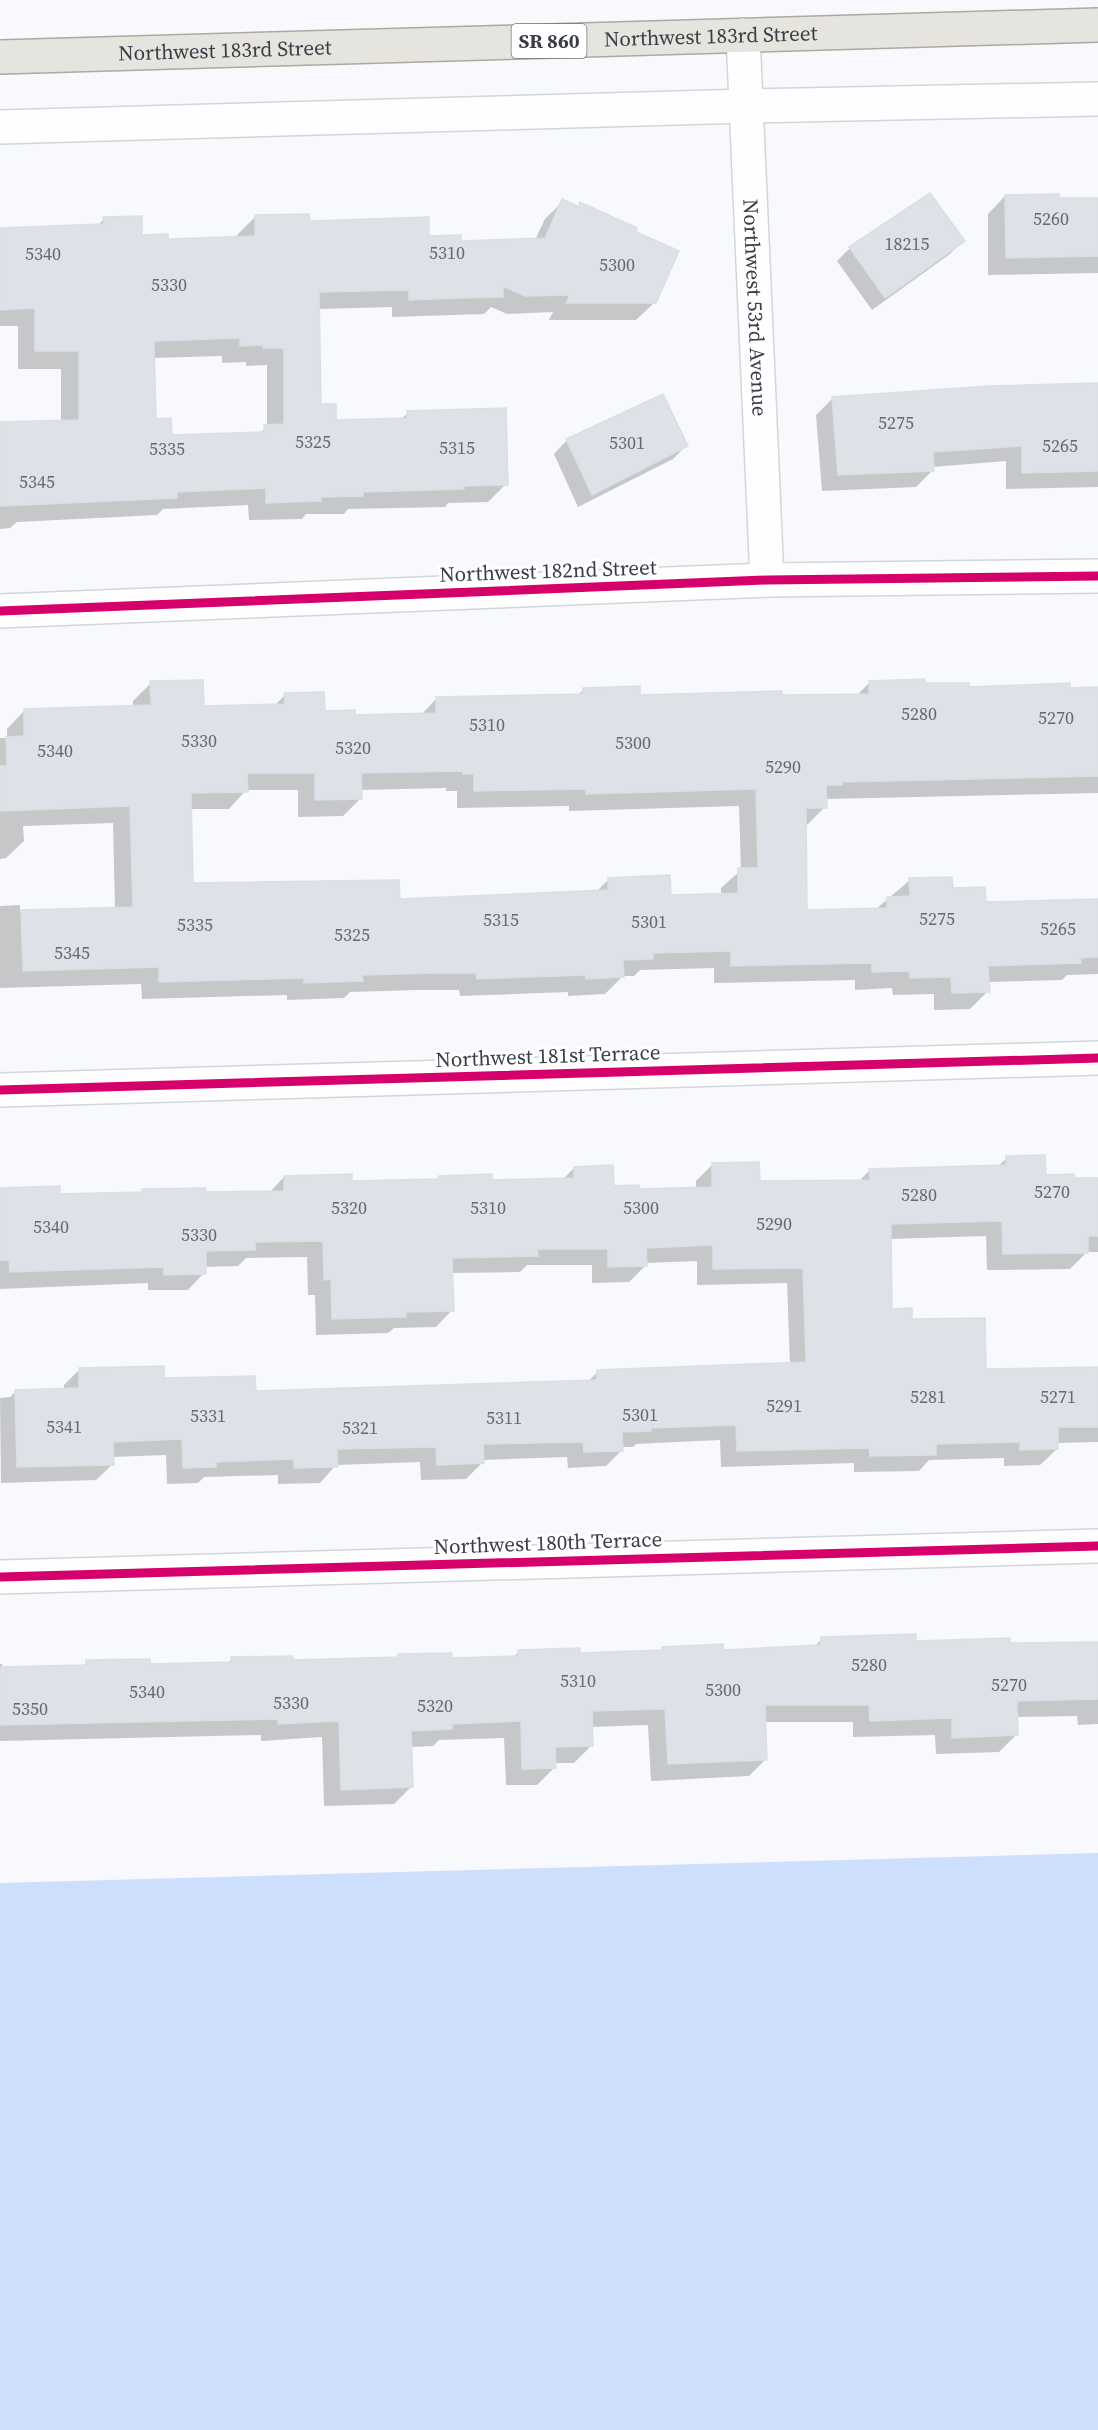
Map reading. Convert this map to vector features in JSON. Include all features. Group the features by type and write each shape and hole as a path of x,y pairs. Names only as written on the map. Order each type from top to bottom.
{"main road":[{"name":"Northwest 183rd Street","path":"0,57 1098,25"}],"street":[{"name":"Northwest 53rd Avenue","path":"743,35 767,580"},
{"path":"0,127 747,106 1098,99"},
{"name":"Northwest 182nd Street","path":"0,611 767,580 1098,576"},
{"name":"Northwest 181st Terrace","path":"0,1090 1098,1058"},
{"name":"Northwest 180th Terrace","path":"0,1577 1098,1546"}],"water":[{"path":"1098,1853 1098,2430 0,2430 0,1883"}],"building":[{"path":"930,193 965,241 885,298 849,247"},
{"path":"1059,194 1059,198 1098,198 1098,256 1006,258 1005,195"},
{"path":"562,199 579,207 580,202 637,228 636,232 679,251 656,303 566,303 570,295 525,296 503,286 503,297 409,300 409,290 319,292 321,404 336,404 336,420 407,418 407,411 506,408 508,485 464,486 464,489 363,492 363,496 321,497 321,501 266,503 266,488 177,492 177,498 0,506 0,422 79,420 79,351 35,351 35,308 0,310 0,228 104,224 103,217 142,216 142,235 168,234 168,239 255,236 255,215 309,214 310,221 429,217 429,236 461,235 461,241 545,238","holes":["240,338 240,346 263,345 263,348 284,348 284,424 264,425 264,432 172,435 171,418 156,419 154,341"]},
{"path":"1098,383 1098,471 1022,473 1022,446 933,452 934,471 838,475 832,397 989,386"},
{"path":"663,394 688,446 592,495 566,439"},
{"path":"925,679 925,683 969,683 969,687 1070,683 1070,688 1098,687 1098,776 842,782 842,785 826,785 827,808 806,808 807,910 887,908 887,897 910,896 909,878 952,877 953,888 985,887 986,902 1098,899 1098,957 1080,958 1081,963 988,966 990,992 952,993 951,977 910,978 909,971 872,972 872,963 731,966 731,951 653,953 653,959 623,960 624,977 586,979 585,975 477,979 476,973 437,973 362,975 363,981 304,983 304,978 159,982 159,967 23,971 21,910 133,907 130,806 0,811 0,766 7,766 6,737 24,736 24,709 151,705 150,681 203,680 204,706 285,704 284,693 324,692 325,711 355,710 355,715 436,713 436,697 583,694 583,688 640,686 640,695 782,691 782,695 869,694 869,681","holes":["463,771 463,774 474,774 474,791 586,789 586,794 756,789 758,868 738,868 738,893 671,895 670,875 608,878 608,890 400,899 399,880 193,883 191,793 248,792 247,773 315,773 315,800 362,799 361,773"]},
{"path":"1045,1155 1046,1175 1074,1174 1074,1178 1098,1178 1098,1236 1088,1236 1088,1253 1003,1254 1002,1221 891,1224 892,1309 912,1308 912,1319 985,1318 986,1369 1098,1367 1098,1427 1058,1427 1058,1449 1020,1450 1020,1442 936,1444 936,1455 870,1456 869,1448 737,1451 736,1425 651,1428 651,1431 622,1432 623,1451 584,1452 583,1442 483,1444 484,1463 437,1465 436,1447 337,1449 338,1467 294,1468 294,1459 216,1462 216,1467 183,1468 182,1439 113,1442 114,1465 17,1467 15,1390 79,1388 79,1368 164,1366 164,1378 255,1376 256,1391 597,1380 597,1370 806,1362 803,1268 713,1269 713,1245 646,1248 647,1266 608,1267 608,1249 537,1249 538,1256 452,1258 454,1311 406,1312 406,1317 332,1319 331,1279 324,1280 323,1241 255,1242 255,1250 206,1251 206,1274 164,1275 164,1267 10,1272 9,1260 0,1260 0,1188 60,1186 60,1194 206,1188 206,1192 284,1191 284,1176 352,1174 352,1181 439,1179 439,1176 492,1174 492,1180 574,1178 574,1167 613,1165 614,1186 639,1185 639,1189 712,1187 712,1163 759,1162 760,1181 870,1180 869,1169 1006,1165 1006,1156"},
{"path":"916,1634 916,1641 1010,1638 1010,1643 1098,1642 1098,1699 1017,1701 1018,1735 952,1738 952,1718 870,1721 869,1705 765,1705 767,1760 668,1764 665,1709 592,1711 593,1746 555,1747 556,1768 522,1769 521,1721 452,1724 452,1729 411,1731 413,1787 341,1790 339,1721 278,1724 278,1719 0,1725 0,1667 86,1665 86,1660 150,1659 150,1664 232,1662 231,1657 293,1656 293,1660 452,1653 452,1658 518,1656 518,1650 580,1648 580,1653 662,1650 662,1647 723,1644 724,1650 821,1645 821,1637"}],"cycle path":[{"path":"0,611 767,580 1098,576"},
{"path":"0,1090 1098,1058"},
{"path":"0,1577 1098,1546"}]}
